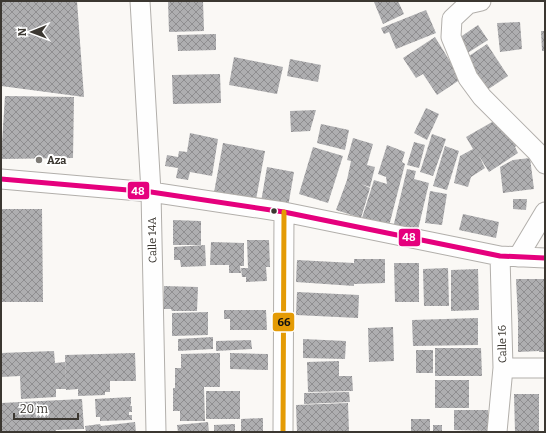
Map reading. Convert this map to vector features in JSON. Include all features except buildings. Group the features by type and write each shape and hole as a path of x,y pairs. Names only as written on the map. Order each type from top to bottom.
{"street":[{"name":"Calle 14A","path":"140,1 151,192 156,432"},
{"path":"481,1 468,4 452,19 451,37 468,78 482,97 537,152 545,164"},
{"path":"1,179 151,192 284,212 509,256 545,258"},
{"path":"283,432 284,212"},
{"path":"509,256 545,212"},
{"name":"Calle 16","path":"497,432 503,368 509,256"},
{"path":"503,368 545,368"}],"transit line":[{"name":"48","path":"1,179 151,192 284,212 500,256 545,258"},
{"name":"66","path":"283,432 284,212"}],"place":[{"name":"Aza","path":"39,160"}]}
